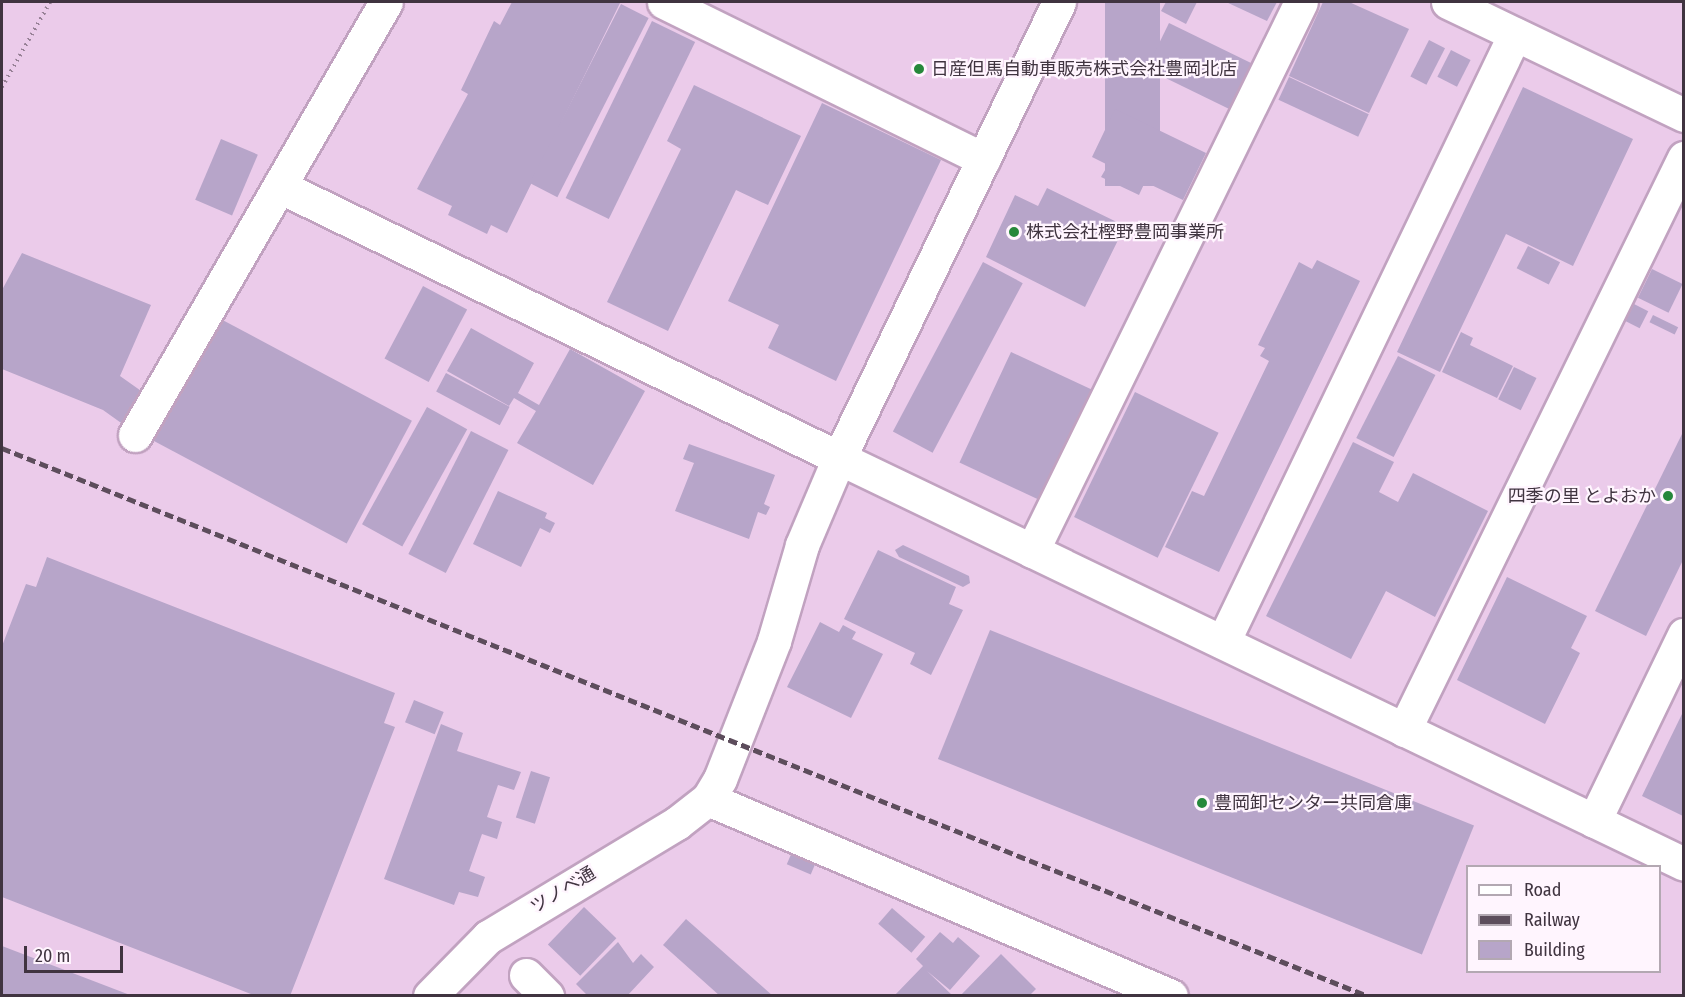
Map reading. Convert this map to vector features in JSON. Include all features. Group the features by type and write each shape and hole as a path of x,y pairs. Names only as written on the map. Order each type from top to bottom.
{"street":[{"path":"135,435 386,2"},
{"path":"664,2 983,159"},
{"path":"1059,2 839,458 802,545 774,641 720,779 708,799 1171,996"},
{"path":"1032,551 1301,2"},
{"path":"1448,2 1683,115"},
{"path":"1222,642 1515,34"},
{"path":"1404,730 1683,158"},
{"path":"279,186 1683,864"},
{"path":"1594,821 1683,635"},
{"name":"ツノベ通","path":"430,996 488,937 677,823 708,799"}],"path":[{"path":"2,87 50,2"}],"building":[{"path":"512,2 620,3 507,233 491,225 487,234 448,215 452,206 417,189 468,94 461,90 494,21 500,25"},
{"path":"1105,2 1160,2 1160,186 1105,186"},
{"path":"1166,2 1197,2 1186,24 1161,11"},
{"path":"1226,2 1277,2 1267,21"},
{"path":"1323,2 1349,2 1409,29 1369,113 1289,76"},
{"path":"621,4 649,18 557,197 530,183"},
{"path":"652,21 695,42 609,219 566,198"},
{"path":"1169,23 1253,64 1230,110 1147,69"},
{"path":"1429,40 1445,48 1426,85 1410,77"},
{"path":"1451,50 1471,60 1457,87 1437,77"},
{"path":"1289,77 1369,114 1358,137 1278,100"},
{"path":"694,85 801,136 768,205 736,190 668,331 607,302 681,149 667,141"},
{"path":"1523,87 1633,139 1573,266 1506,234 1440,372 1397,352"},
{"path":"822,103 941,160 836,381 768,348 779,325 728,301"},
{"path":"1115,109 1206,153 1183,200 1145,182 1139,195 1101,177 1108,165 1092,157"},
{"path":"221,139 258,155 232,215 195,200"},
{"path":"1047,188 1125,226 1085,307 986,257 1015,195 1038,206"},
{"path":"1528,246 1560,262 1549,285 1517,268"},
{"path":"22,253 151,305 120,376 144,393 124,425 103,410 2,369 2,290"},
{"path":"1317,260 1360,281 1219,572 1165,547 1192,491 1204,496 1269,361 1260,356 1265,348 1258,345 1299,262 1312,269"},
{"path":"983,262 1023,283 933,453 893,432"},
{"path":"1652,269 1683,284 1669,313 1638,298"},
{"path":"423,286 467,309 429,382 385,358"},
{"path":"1634,304 1648,311 1640,328 1625,321"},
{"path":"1653,315 1678,327 1675,334 1649,322"},
{"path":"215,316 412,421 347,543 150,439"},
{"path":"471,328 534,363 518,393 539,405 570,349 645,391 593,485 517,443 536,411 514,398 509,406 447,371"},
{"path":"1461,332 1473,338 1470,345 1513,366 1497,398 1442,372"},
{"path":"1011,352 1092,390 1040,500 959,463"},
{"path":"1398,356 1435,375 1394,457 1356,438"},
{"path":"1514,367 1536,378 1521,410 1498,399"},
{"path":"446,373 510,407 500,425 436,392"},
{"path":"1135,392 1219,433 1158,558 1074,517"},
{"path":"427,407 467,429 402,547 362,524"},
{"path":"471,431 508,450 446,573 408,554"},
{"name":"四季の里 とよおか","path":"1683,432 1683,560 1646,636 1595,611"},
{"path":"1353,442 1394,462 1379,492 1398,502 1413,473 1488,511 1435,617 1386,591 1351,659 1266,616"},
{"path":"689,444 775,475 764,504 770,507 766,515 758,512 749,539 675,511 694,463 683,459"},
{"path":"498,491 547,513 545,518 555,523 550,533 540,528 521,567 473,544"},
{"path":"903,545 969,576 970,583 963,587 899,557 895,550"},
{"path":"878,550 956,587 949,604 963,610 931,675 910,664 915,653 844,619"},
{"path":"47,557 395,693 384,723 395,727 290,996 256,996 2,897 2,646 26,584 36,587"},
{"path":"1507,577 1587,616 1571,648 1580,653 1545,724 1457,680"},
{"path":"820,622 839,632 843,625 856,632 852,639 883,654 851,718 787,687"},
{"name":"豊岡卸センター共同倉庫","path":"990,630 1474,826 1422,954 938,759"},
{"path":"414,700 444,712 435,734 405,722"},
{"path":"1683,715 1683,816 1642,796"},
{"path":"441,724 463,733 457,751 521,772 514,790 498,785 487,817 502,822 497,839 482,834 469,871 485,877 478,897 459,892 454,905 384,879"},
{"path":"531,771 550,777 535,824 516,818"},
{"path":"795,845 819,855 811,874 787,864"},
{"path":"584,907 616,938 580,976 548,944"},
{"path":"892,908 925,937 911,953 878,924"},
{"path":"686,919 773,996 720,996 663,945"},
{"path":"940,932 953,943 958,937 980,956 950,990 927,971 953,996 894,996 923,966 916,959"},
{"path":"618,942 633,963 641,954 654,967 627,996 588,996 576,984"},
{"path":"2,946 130,995 130,996 2,996"},
{"path":"1001,954 1036,989 1029,996 960,996"}],"railway":[{"path":"2,448 1368,996"}],"place":[{"name":"日産但馬自動車販売株式会社豊岡北店","path":"919,69"},
{"name":"株式会社樫野豊岡事業所","path":"1014,232"},
{"name":"四季の里 とよおか","path":"1668,496"},
{"name":"豊岡卸センター共同倉庫","path":"1202,803"}]}
